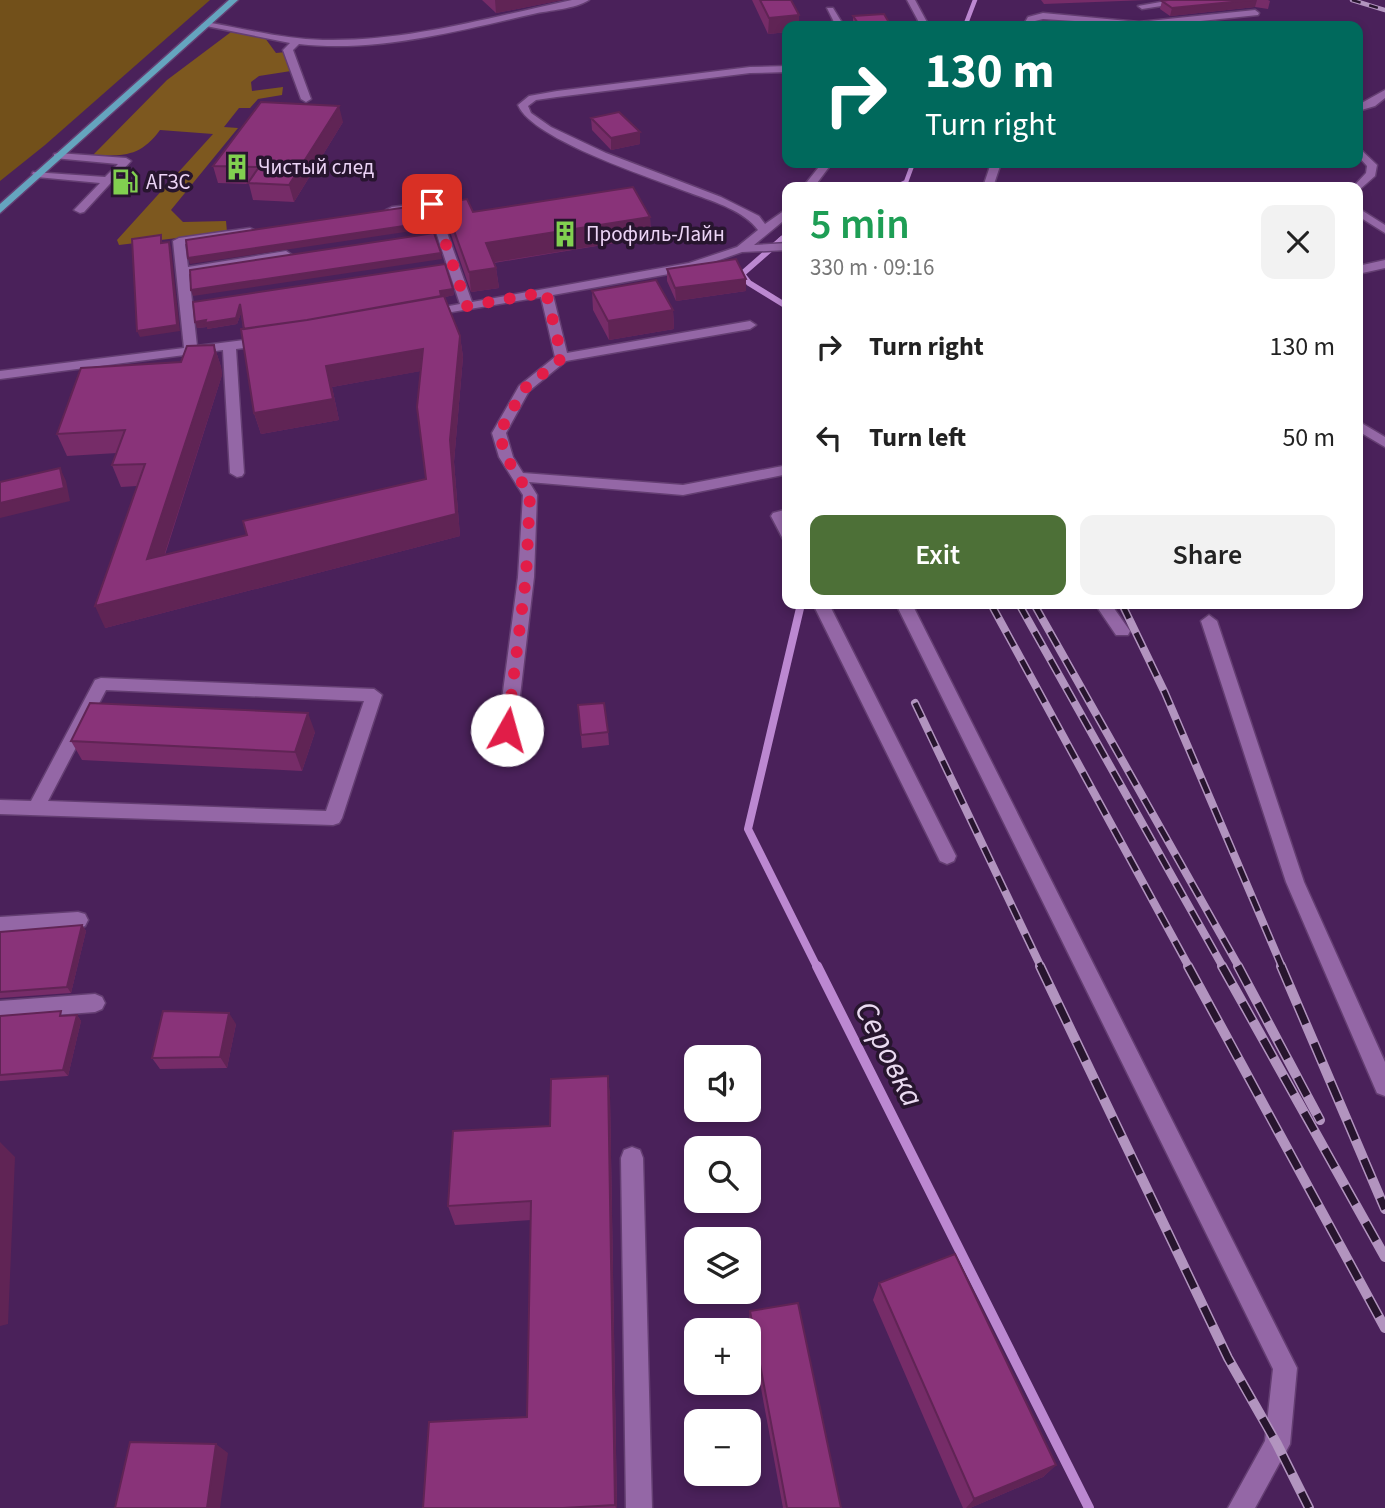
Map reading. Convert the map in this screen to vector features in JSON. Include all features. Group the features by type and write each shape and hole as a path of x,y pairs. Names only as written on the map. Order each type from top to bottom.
{"main road":[{"path":"0,210 234,0"}],"street":[{"path":"206,25 298,40 337,43 370,40 584,0"},
{"path":"911,0 922,21"},
{"path":"1139,3 1196,0"},
{"path":"1139,3 1156,21"},
{"path":"830,10 837,21"},
{"path":"1177,21 1255,13"},
{"path":"1030,21 1043,16 1096,21"},
{"path":"298,40 288,50 306,99"},
{"path":"764,231 755,218 717,199 602,155 547,130 527,115 523,105 533,98 557,94 750,70 782,69"},
{"path":"1363,106 1385,93"},
{"path":"1363,155 1372,165 1371,174 1363,183"},
{"path":"58,156 126,161 80,210"},
{"path":"812,182 823,168"},
{"path":"37,174 108,181"},
{"path":"379,212 432,204 442,232 446,264 467,306"},
{"path":"1363,215 1385,230"},
{"path":"741,249 782,216"},
{"path":"191,351 193,302 183,271 179,241 259,229"},
{"path":"428,234 442,232"},
{"path":"415,316 691,266 741,249 782,248"},
{"path":"183,271 305,252"},
{"path":"1363,269 1385,264"},
{"path":"546,292 562,358"},
{"path":"507,730 526,577 530,495 506,457 499,433 524,389 562,358 750,326"},
{"path":"0,375 284,339"},
{"path":"229,346 237,473"},
{"path":"1363,428 1385,443"},
{"path":"519,477 683,490 782,470"},
{"path":"824,609 947,856"},
{"path":"906,609 1285,1368 1277,1444 1241,1508"},
{"path":"1107,609 1122,631"},
{"path":"1209,621 1295,882 1385,1086"},
{"path":"0,807 334,818 374,695 101,684 36,808"},
{"path":"0,925 78,920"},
{"path":"0,1010 95,1003"},
{"path":"632,1158 639,1508"}],"shaded area":[{"path":"0,0 210,0 45,145 0,181"},
{"path":"231,32 265,38 276,53 286,52 291,71 259,76 251,82 252,91 283,87 282,95 258,99 250,108 239,108 224,127 238,128 171,210 183,222 226,221 227,232 119,245 117,240 213,134 160,130 153,139 131,153 93,155 167,80"}],"building":[{"path":"760,0 791,0 799,15 769,18"},
{"path":"1252,0 1172,8 1162,1"},
{"path":"884,14 888,21 856,21 853,16"},
{"path":"261,102 339,106 289,185 248,183 259,167 213,166"},
{"path":"619,112 640,132 611,138 591,118"},
{"path":"633,187 650,217 486,243 496,268 469,272 444,203 467,199 473,212"},
{"path":"414,206 419,221 430,219 431,222 188,258 186,240"},
{"path":"434,233 441,253 191,290 190,270"},
{"path":"161,235 161,243 169,242 177,325 137,331 132,239"},
{"path":"736,259 746,279 675,288 667,269"},
{"path":"445,264 453,289 440,291 441,296 244,329 240,304 236,318 195,322 193,302"},
{"path":"656,280 673,310 608,321 592,291"},
{"path":"444,296 460,336 450,440 456,514 95,606 145,464 112,465 125,430 57,434 81,368 181,362 187,346 214,345 215,353 147,559 247,535 243,521 426,479 417,407 423,349 326,366 333,399 254,413 241,329"},
{"path":"60,468 64,488 0,503 0,482"},
{"path":"90,703 308,713 295,752 71,741"},
{"path":"604,703 608,732 581,735 578,705"},
{"path":"82,925 67,987 0,992 0,932"},
{"path":"61,1011 60,1016 77,1015 63,1070 0,1075 0,1016"},
{"path":"163,1011 229,1013 220,1057 152,1058"},
{"path":"608,1076 615,1505 563,1508 423,1508 429,1422 527,1417 531,1201 448,1206 453,1131 550,1126 551,1079"},
{"path":"955,1254 1056,1465 974,1499 879,1283"},
{"path":"798,1303 841,1508 787,1508 761,1370 761,1318 751,1318 750,1311"},
{"path":"130,1442 216,1444 207,1508 115,1508"}],"waterway":[{"name":"Серовка","path":"967,21 975,0"},
{"name":"Серовка","path":"906,182 911,168"},
{"name":"Серовка","path":"782,239 742,274 749,283 782,303"},
{"name":"Серовка","path":"800,609 748,829 817,967"},
{"name":"Серовка","path":"817,966 1089,1508"}],"railway":[{"path":"1352,0 1385,10"},
{"path":"994,609 1189,967"},
{"path":"1022,609 1223,967"},
{"path":"1037,609 1239,967"},
{"path":"1124,609 1165,693 1282,967"},
{"path":"915,703 1041,967"},
{"path":"1040,966 1228,1358 1277,1444 1309,1508"},
{"path":"1188,966 1385,1328"},
{"path":"1222,966 1385,1257"},
{"path":"1238,966 1320,1120"},
{"path":"1281,966 1385,1209"}],"place":[{"name":"Чистый след","path":"237,167"},
{"name":"АГЗС","path":"125,182"},
{"name":"Профиль-Лайн","path":"565,234"}],"route":[{"path":"432,204 467,306 546,292 562,358 524,389 499,433 506,457 530,495 526,577 507,730"}]}
